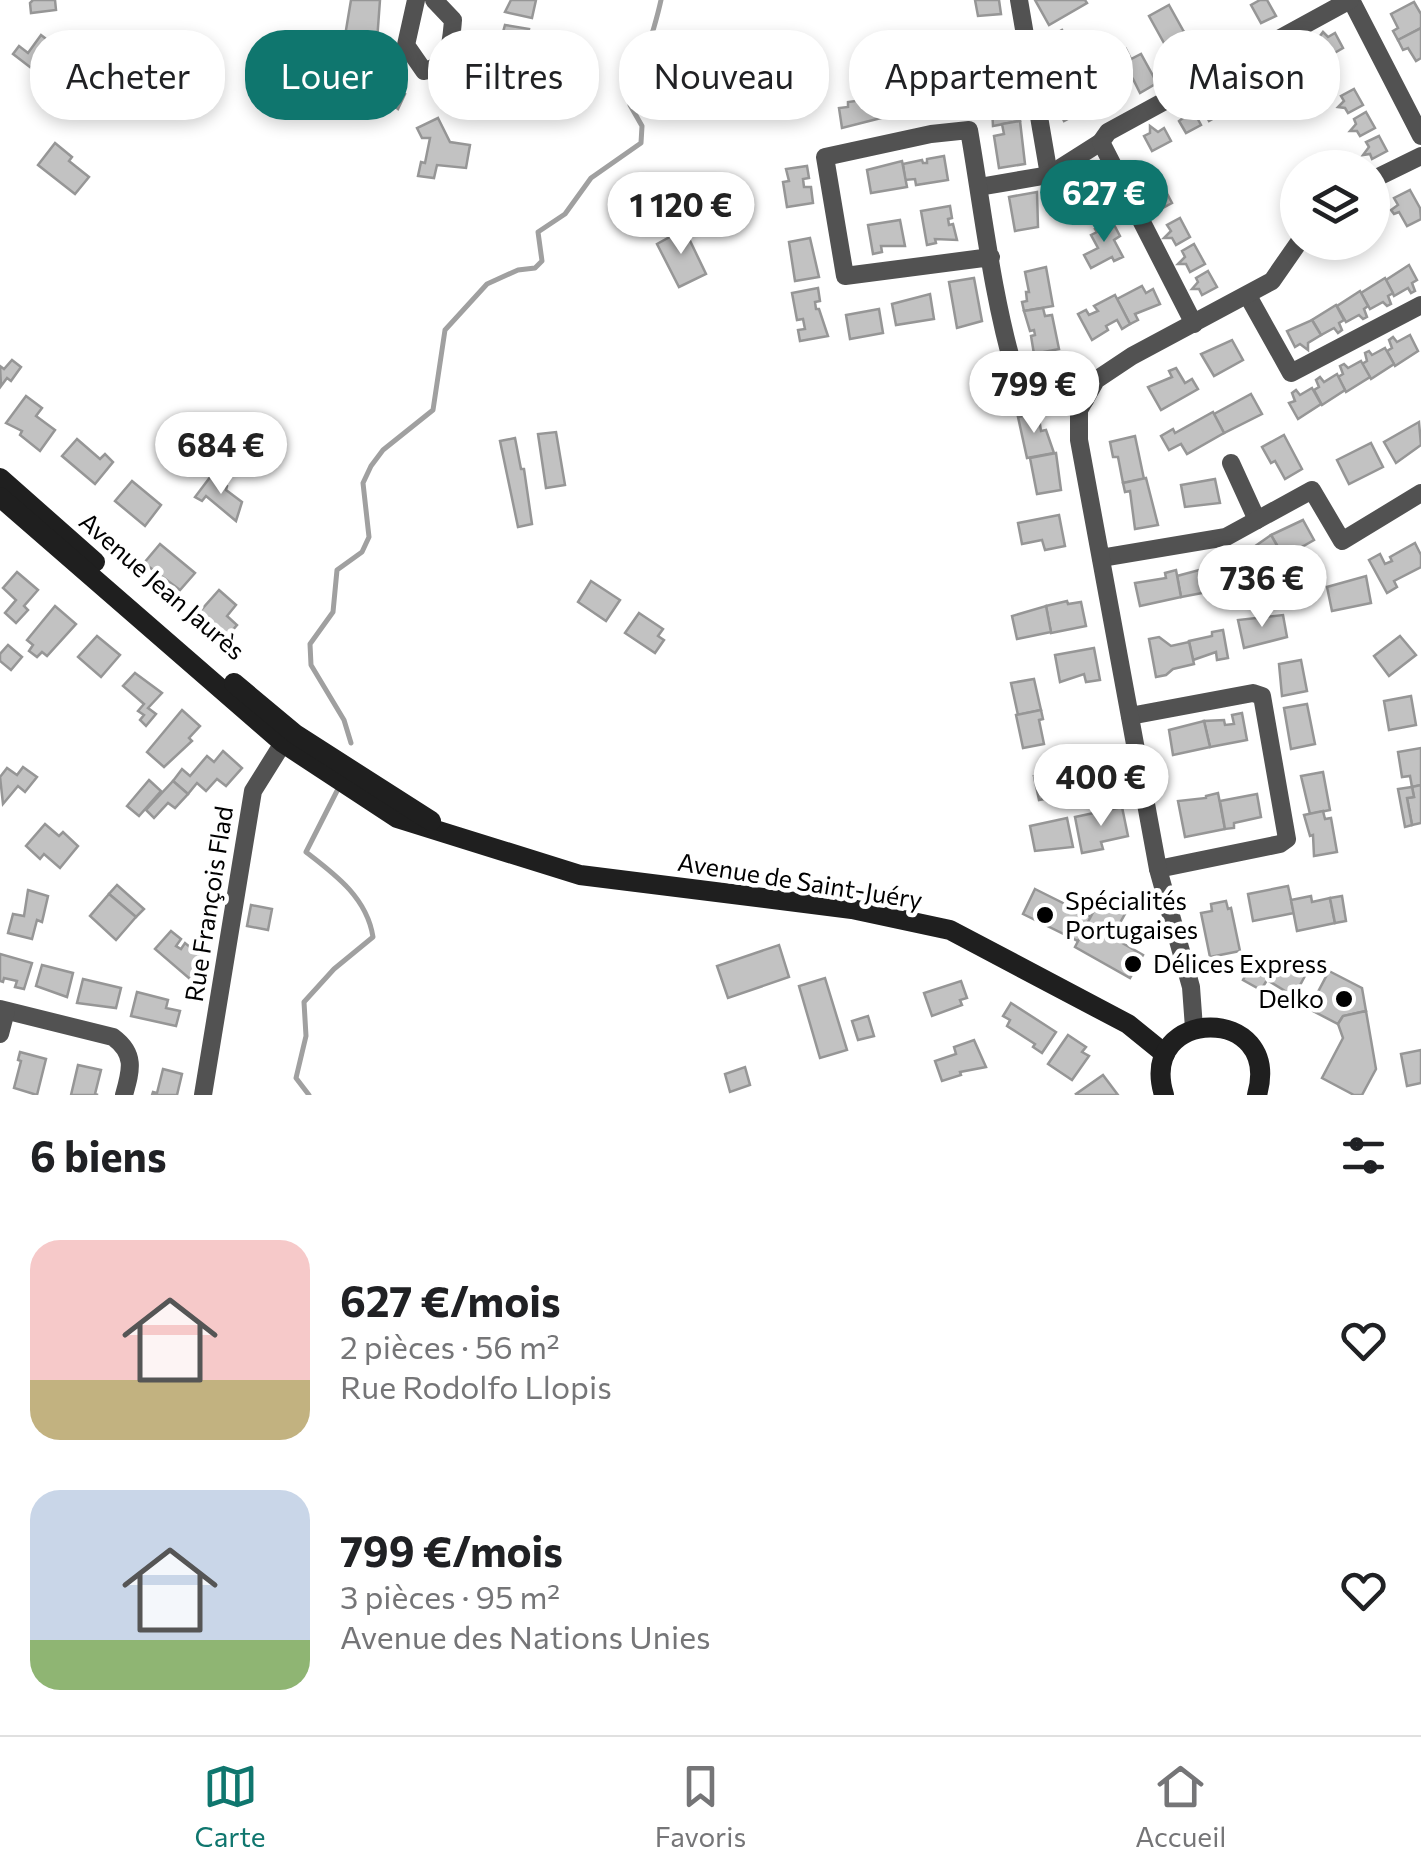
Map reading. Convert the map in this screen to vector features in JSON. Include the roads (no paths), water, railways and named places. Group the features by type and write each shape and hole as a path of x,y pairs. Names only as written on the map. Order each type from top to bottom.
{"main road":[{"name":"Avenue Jean Jaurès","path":"0,478 287,737"},
{"name":"Avenue Jean Jaurès","path":"0,497 287,737"},
{"name":"Avenue de Saint-Juéry","path":"287,737 353,781 397,818 580,875 852,909 950,930 1128,1024 1166,1054"},
{"path":"1164,1095 1161,1068 1166,1054 1182,1034 1210,1026 1226,1028 1252,1047 1259,1062 1259,1094"}],"street":[{"path":"416,0 406,45 424,71 436,69 450,53 452,20 434,0"},
{"path":"1019,0 1048,175"},
{"path":"979,188 1048,175 1101,142 1108,132 1350,0 1421,136"},
{"path":"991,257 845,276 825,157 931,134 969,130 991,257 1004,336 1015,374 1085,400"},
{"path":"1101,142 1194,324"},
{"path":"1390,171 1421,156"},
{"path":"1194,1028 1190,987 1158,869 1079,440 1079,410 1096,380 1132,356 1272,281 1287,260"},
{"path":"1248,296 1291,373 1421,305"},
{"path":"1231,463 1257,520"},
{"path":"1101,558 1226,537 1312,490 1342,541 1421,493"},
{"path":"1130,716 1253,693 1262,696 1287,839 1280,844 1158,869"},
{"name":"Rue François Flad","path":"202,1095 253,791 287,737"},
{"path":"0,1034 3,1010 113,1037 125,1046 131,1058 124,1095"}],"waterway":[{"path":"351,743 344,720 311,665 310,644 333,612 337,570 362,552 369,537 363,483 383,450 433,410 445,330 487,284 518,270 535,268 542,261 538,232 565,214 591,178 641,143 642,126 630,105 661,0"},
{"path":"309,1095 296,1078 306,1036 304,1002 334,969 373,937 357,899 306,852 340,785"}],"place":[{"name":"Spécialités Portugaises","path":"1045,915"},
{"name":"Délices Express","path":"1133,964"},
{"name":"Delko","path":"1344,999"}]}
